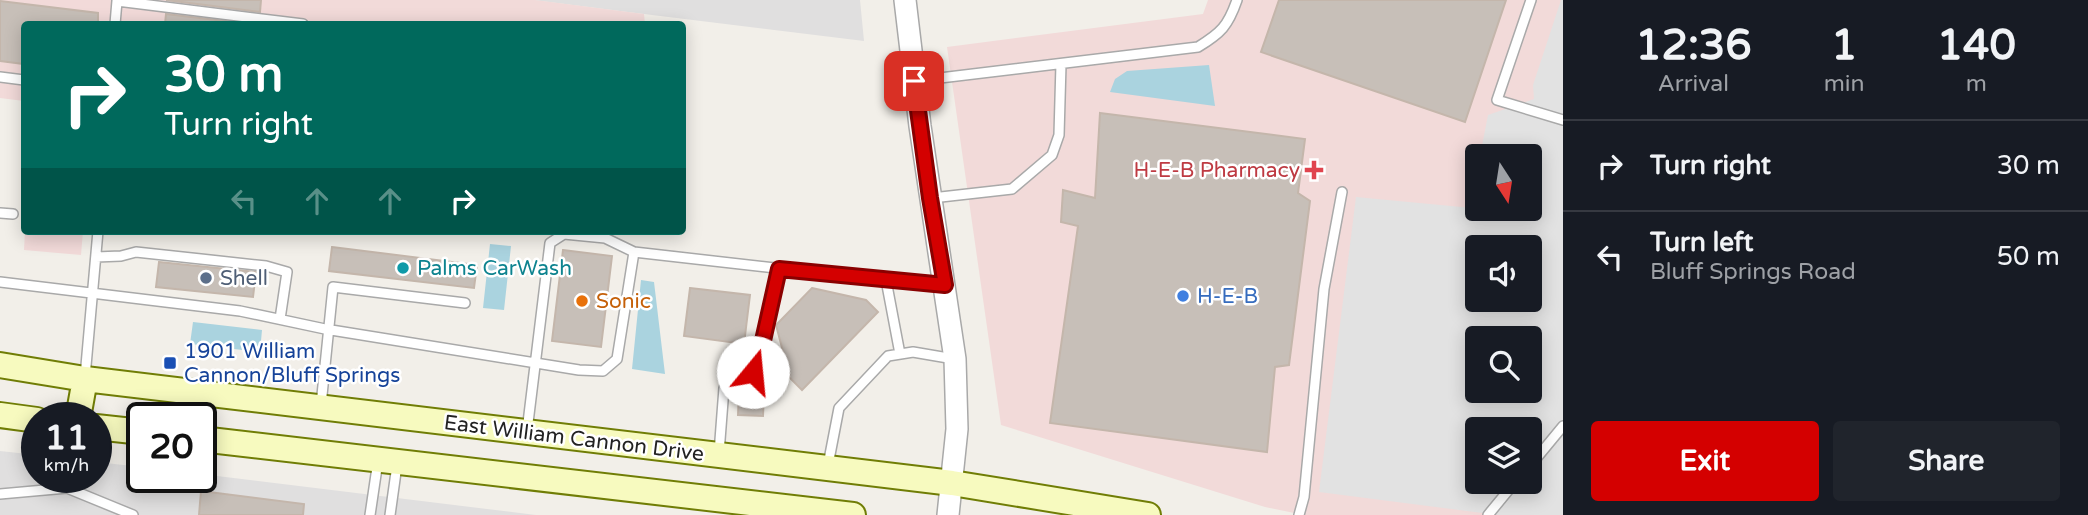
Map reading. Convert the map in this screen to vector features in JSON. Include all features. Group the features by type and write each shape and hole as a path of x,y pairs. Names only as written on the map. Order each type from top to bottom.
{"main road":[{"name":"East William Cannon Drive","path":"0,365 85,379 953,483 1148,515"},
{"path":"81,402 85,379"},
{"path":"0,415 21,418"},
{"name":"East William Cannon Drive","path":"217,441 388,460 721,504 853,515"}],"street":[{"path":"905,0 930,198 955,359 957,429 948,515"}],"lane":[{"path":"110,0 279,21"},
{"path":"914,81 1198,47 1218,35 1232,16 1237,0"},
{"path":"1531,0 1497,100 1563,120"},
{"path":"115,21 117,1"},
{"path":"930,198 1012,189 1052,155 1059,135 1061,64"},
{"path":"0,77 21,80"},
{"path":"1299,515 1304,497 1324,289 1342,192"},
{"path":"0,213 12,214"},
{"path":"85,379 98,235"},
{"path":"527,432 550,243 562,235"},
{"path":"573,235 605,238 634,252 945,285"},
{"path":"96,257 121,256 136,252 266,266 287,272 280,319"},
{"path":"0,282 240,311 330,329 579,370 603,371 617,359 634,252"},
{"path":"719,455 724,388 753,372 760,354 779,269"},
{"path":"886,280 900,354"},
{"path":"320,407 333,288 464,303"},
{"path":"827,468 839,408 888,356 913,352 955,359"},
{"path":"1542,451 1563,426"},
{"path":"370,515 388,460"},
{"path":"388,460 390,515"},
{"path":"0,494 21,491"},
{"path":"88,493 133,515"},
{"path":"1488,515 1506,494"}],"shaded area":[{"path":"0,0 535,0 644,14 645,21 21,21 21,101 0,98"},
{"path":"533,0 860,0 864,41 644,14"},
{"path":"1208,0 1563,0 1563,515 1304,515 1265,507 1001,425 947,47 1203,14"},
{"path":"1563,0 1563,515 1498,515 1319,492 1356,197 1465,207 1465,221 1542,221 1542,144 1482,144 1488,115 1534,99 1533,85"},
{"path":"25,235 83,235 81,255 24,250"},
{"path":"0,451 21,453 21,493 112,493 112,464 126,465 126,493 217,493 217,476 536,515 0,515"}],"water":[{"path":"1209,65 1215,106 1110,92 1115,79 1127,71"},
{"path":"490,244 511,246 504,310 483,308"},
{"path":"641,280 654,282 665,374 632,369"},
{"path":"193,322 262,330 260,352 190,344"}],"building":[{"path":"166,0 261,0 260,12"},
{"path":"1279,0 1506,0 1465,122 1261,52"},
{"path":"0,1 98,13 98,21 21,21 21,64 0,61"},
{"path":"166,14 225,21 165,21"},
{"name":"H-E-B","path":"1100,113 1305,139 1298,193 1310,201 1289,365 1275,367 1267,452 1050,423 1078,226 1061,222 1063,190 1095,198"},
{"name":"Palms CarWash","path":"332,247 477,265 474,288 329,271"},
{"name":"Sonic","path":"563,250 612,256 601,347 552,341"},
{"name":"Shell","path":"159,262 256,272 253,297 156,287"},
{"path":"690,288 750,295 744,344 684,336"},
{"path":"812,288 866,300 878,312 802,390 790,378 776,325"},
{"path":"739,391 764,393 763,416 738,415"},
{"path":"201,493 304,504 303,515 199,515"}],"place":[{"name":"H-E-B Pharmacy","path":"1314,170"},
{"name":"Palms CarWash","path":"403,268"},
{"name":"Shell","path":"206,278"},
{"name":"H-E-B","path":"1183,296"},
{"name":"Sonic","path":"582,301"},
{"name":"1901 William Cannon/Bluff Springs","path":"170,363"}],"route":[{"path":"753,372 760,354 779,269 945,285 914,81"}]}
